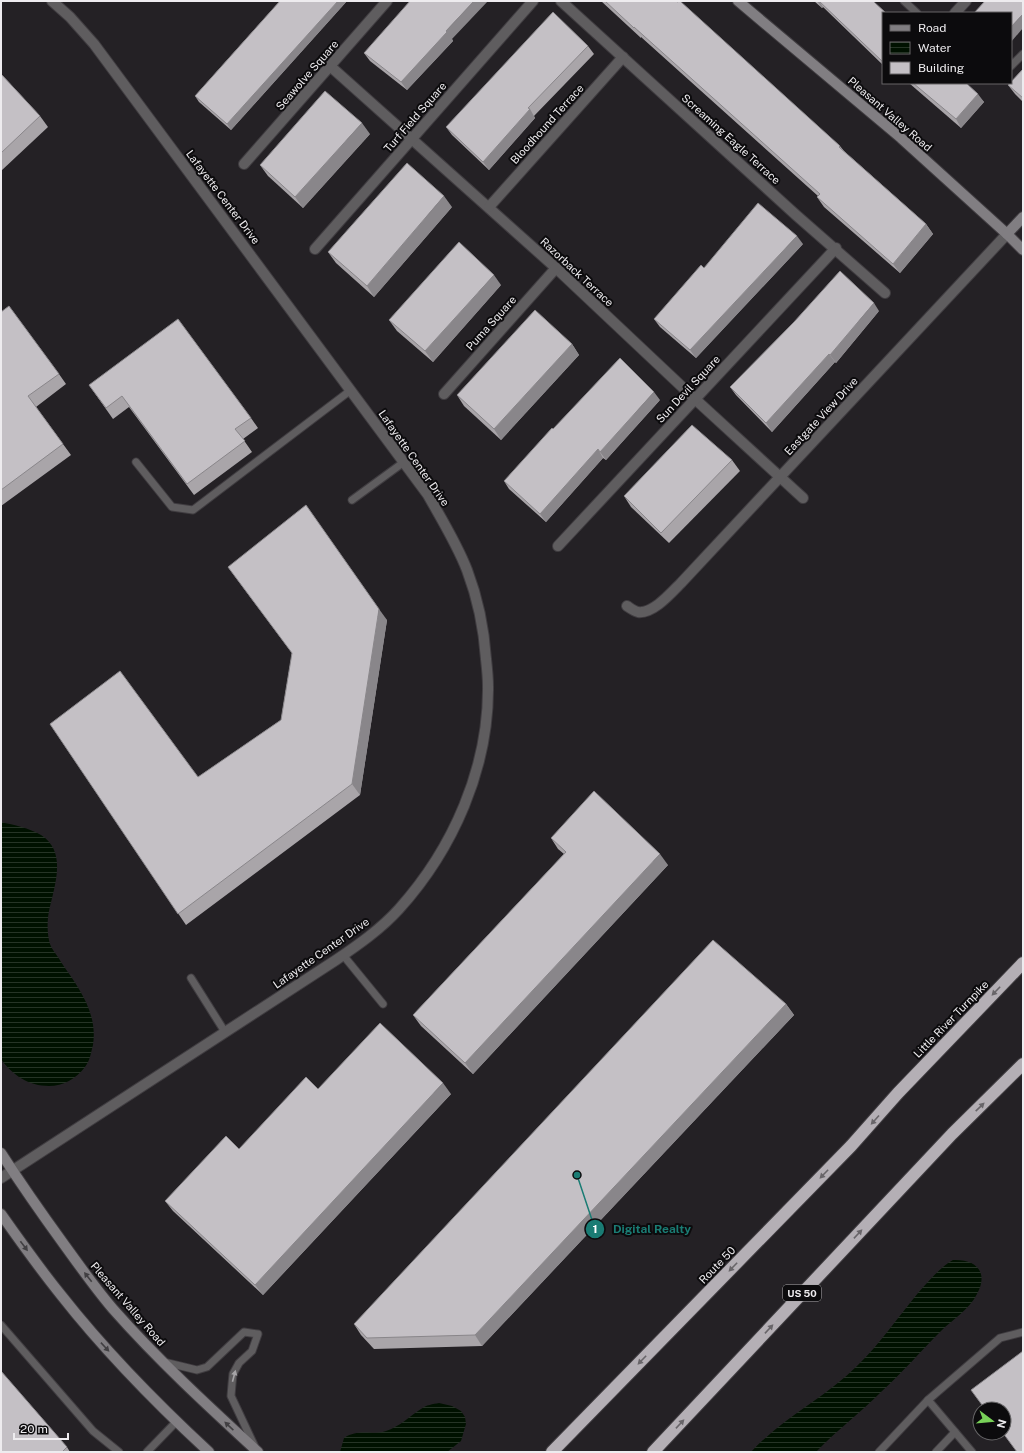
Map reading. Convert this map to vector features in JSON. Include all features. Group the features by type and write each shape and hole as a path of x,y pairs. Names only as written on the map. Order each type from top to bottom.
{"highway":[{"name":"Little River Turnpike","path":"898,1093 1023,963"},
{"name":"US 50","path":"653,1452 952,1134 1023,1064"},
{"name":"Route 50","path":"552,1452 851,1146 898,1093"}],"main road":[{"name":"Pleasant Valley Road","path":"738,1 900,138 1023,250"},
{"name":"Eastgate View Drive","path":"1007,234 1023,217"},
{"name":"Pleasant Valley Road","path":"1,1153 12,1171 84,1272 112,1308 185,1385 258,1452"},
{"path":"1,1214 61,1295 99,1340 142,1387 209,1452"}],"street":[{"name":"Lafayette Center Drive","path":"1,1178 343,955 375,932 398,910 420,885 438,859 460,816 472,784 481,753 486,719 488,687 484,637 478,604 468,572 454,540 428,495 94,44 70,17 52,1"},
{"name":"Seawolve Square","path":"244,164 387,1"},
{"name":"Turf Field Square","path":"315,249 533,1"},
{"name":"Screaming Eagle Terrace","path":"561,1 796,215 836,248 885,292"},
{"path":"956,12 966,1"},
{"name":"Bloodhound Terrace","path":"489,207 623,57"},
{"name":"Razorback Terrace","path":"330,66 556,268 803,498"},
{"name":"Eastgate View Drive","path":"627,606 636,612 646,612 664,600 701,564 780,477 1007,234"},
{"name":"Sun Devil Square","path":"558,546 836,248"},
{"name":"Puma Square","path":"444,394 556,268"}],"lane":[{"path":"904,1 916,12"},
{"path":"1012,65 1023,54"},
{"path":"136,462 172,507 193,510 351,390"},
{"path":"352,500 404,462"},
{"path":"343,955 383,1004"},
{"path":"191,978 225,1032"},
{"path":"1,1325 93,1431 119,1452"},
{"path":"162,1362 197,1370 207,1367 244,1332 258,1334 252,1351 239,1363 233,1374 231,1396 258,1452"},
{"path":"879,1452 928,1400 1000,1338 1023,1332"},
{"path":"928,1400 972,1452"},
{"path":"147,1452 176,1421"},
{"path":"936,1452 955,1432"}],"water":[{"path":"1,822 41,835 49,842 57,860 56,881 48,919 49,940 52,948 85,1000 90,1011 94,1033 93,1045 87,1065 69,1081 59,1085 49,1086 28,1082 10,1070 1,1059"},
{"path":"953,1260 968,1262 978,1268 981,1273 982,1279 974,1300 941,1331 889,1385 816,1452 751,1452 776,1429 831,1388 857,1366 889,1330 930,1279"},
{"path":"439,1403 452,1406 461,1411 465,1417 466,1424 461,1441 447,1452 340,1452 344,1438 350,1435 355,1433 375,1433 386,1431 400,1424 425,1407"}],"building":[{"path":"280,1 338,1 227,124 195,96"},
{"path":"410,1 474,1 401,82 364,53"},
{"path":"605,1 680,1 840,146 839,147 926,224 893,264 817,197 820,194"},
{"path":"819,1 873,1 885,12 882,12 882,61"},
{"path":"985,1 1023,1 1023,14 1012,26 1012,12 975,12"},
{"path":"553,12 588,46 528,108 530,109 483,162 446,127"},
{"path":"1023,69 1023,98 1008,85 1012,84 1012,81"},
{"path":"1,74 40,116 1,153"},
{"path":"914,84 967,84 978,94 956,119"},
{"path":"325,91 362,123 295,197 260,165"},
{"path":"407,163 444,196 367,286 328,252"},
{"path":"758,203 797,236 690,350 654,319 701,265 704,268"},
{"path":"459,242 494,275 425,351 389,320"},
{"path":"840,271 874,303 830,355 829,354 766,423 730,387 794,322"},
{"path":"9,306 59,374 28,396 63,444 1,490 1,312"},
{"path":"535,310 572,344 494,429 457,395"},
{"path":"178,319 251,418 235,429 245,441 187,484 122,396 106,408 89,385"},
{"path":"620,358 654,392 600,452 598,449 540,514 504,481 552,428 553,429"},
{"path":"692,425 732,460 661,533 624,496"},
{"path":"306,505 379,609 352,784 178,914 50,724 120,671 198,777 281,720 292,653 228,567"},
{"path":"594,791 660,854 465,1063 413,1015 566,852 551,838"},
{"path":"713,940 786,1004 475,1335 367,1338 354,1324"},
{"path":"380,1023 443,1083 255,1285 165,1201 226,1136 239,1149 306,1077 318,1089"},
{"path":"1023,1351 1023,1452 1017,1452 1009,1441 1012,1441 1012,1401 979,1401 971,1390"},
{"path":"1,1371 67,1447 62,1452 1,1452"}],"place":[{"name":"Digital Realty","path":"577,1175"}]}
